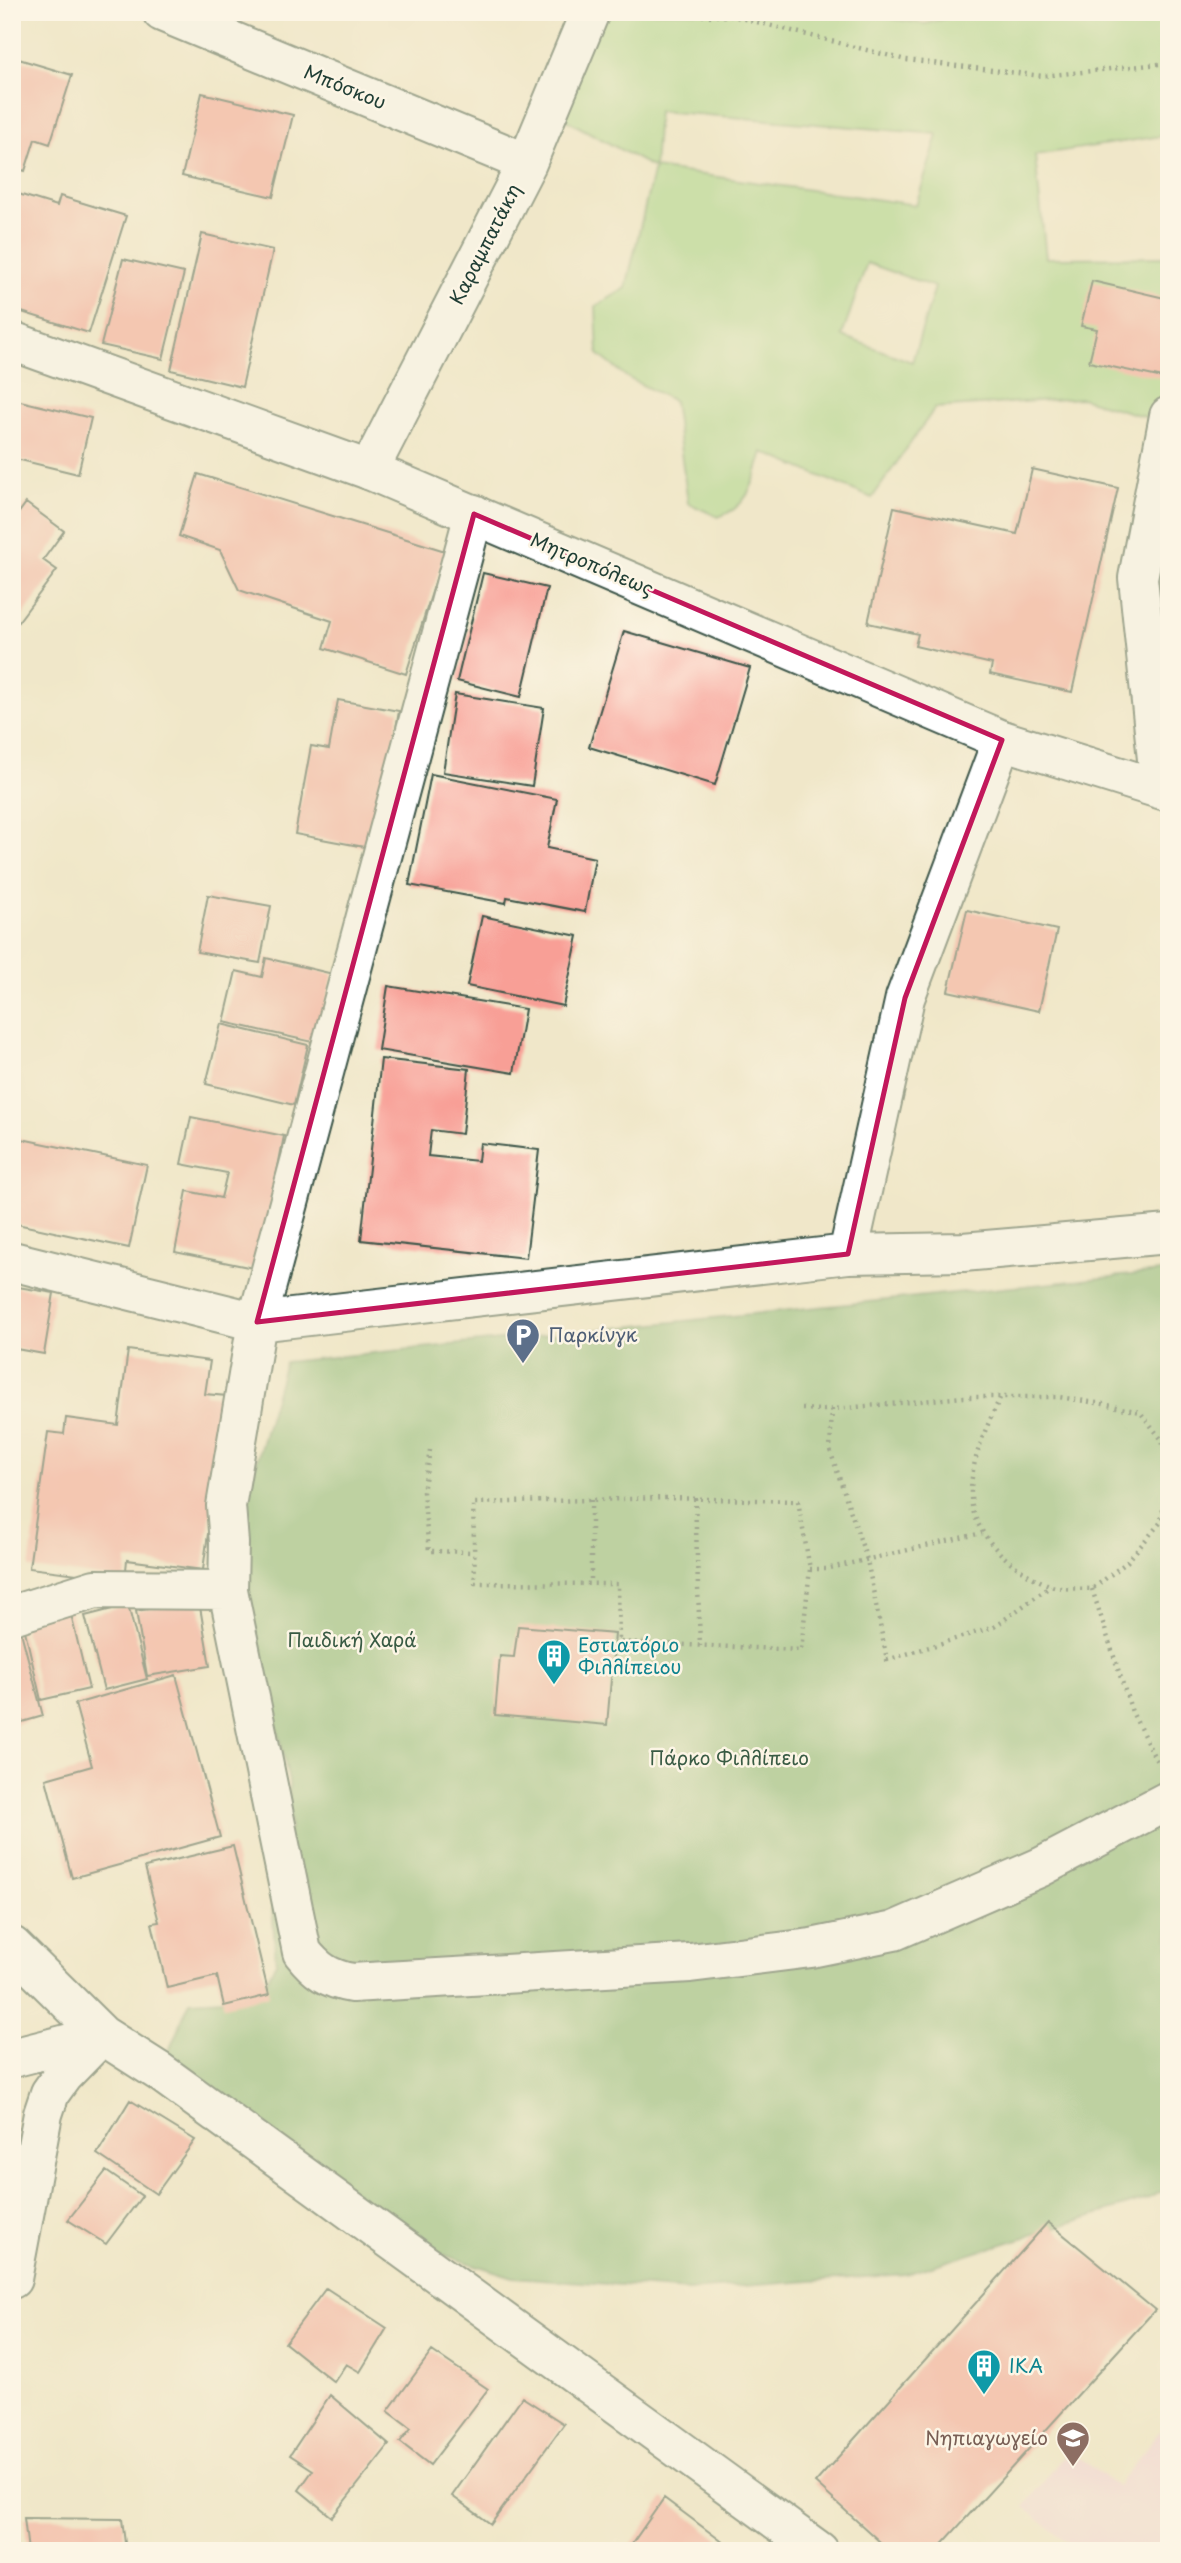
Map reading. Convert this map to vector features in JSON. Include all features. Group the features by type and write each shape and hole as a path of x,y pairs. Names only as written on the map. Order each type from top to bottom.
{"street":[{"name":"Μπόσκου","path":"162,12 527,163"},
{"name":"Καραμπατάκη","path":"369,470 527,163 589,14"},
{"name":"Μητροπόλεως","path":"12,341 369,470 1002,740 1165,790"},
{"path":"1165,790 1138,578 1169,416"},
{"path":"474,514 257,1322 226,1506 229,1543 228,1590 302,1952 321,1974 334,1980 352,1983 690,1964 811,1948 894,1931 1029,1873 1166,1785"},
{"path":"848,1254 905,998 1002,740"},
{"path":"12,1261 257,1322 848,1254 963,1252 1169,1234"},
{"path":"12,1615 95,1589 228,1590"},
{"path":"12,1946 102,2035 160,2072 819,2551"},
{"path":"12,2058 102,2035"},
{"path":"12,2279 43,2114 50,2093 102,2035"}],"path":[{"path":"589,14 733,16 906,61 1043,76 1169,64"},
{"path":"802,1409 832,1409 964,1396 1059,1397 1140,1412 1166,1440 1169,1471"},
{"path":"1000,1398 979,1443 971,1496 982,1533 1016,1567 1051,1586 1092,1589 1128,1562 1160,1523 1169,1484"},
{"path":"832,1409 830,1450 867,1560 887,1660 994,1627 1051,1586"},
{"path":"430,1450 423,1492 429,1551 474,1552"},
{"path":"695,1498 700,1646"},
{"path":"695,1498 798,1501 810,1569 801,1650 619,1642 618,1584 475,1583 473,1503 591,1500 695,1498"},
{"path":"591,1500 591,1584"},
{"path":"810,1569 867,1560 982,1533"},
{"path":"1092,1589 1132,1712 1166,1785"}],"highlighted area":[{"path":"474,514 1002,740 905,998 848,1254 257,1322"}],"shaded area":[{"name":"Νηπιαγωγείο","path":"1169,2419 1169,2551 1078,2551 1024,2507 1068,2450 1117,2486"}],"green space":[{"path":"590,12 850,12 925,24 966,12 1169,12 1169,135 1035,155 1046,258 1169,257 1169,424 1081,398 935,408 872,498 763,452 749,491 737,507 718,517 688,503 674,401 628,378 598,354 596,306 626,288 654,168 550,111","holes":["658,111 937,134 938,135 916,205 654,168","867,263 935,287 912,362 842,336"]},
{"name":"Πάρκο Φιλλίπειο","path":"1169,1271 1169,2188 1147,2199 906,2274 689,2290 513,2277 385,2236 160,2072 190,2001 256,1997 276,1963 269,1860 290,1829 289,1781 249,1599 244,1505 285,1362"}],"building":[{"path":"12,57 72,75 50,144 35,139 25,171 12,167"},
{"path":"202,93 293,115 273,197 182,176"},
{"path":"12,192 57,206 60,196 126,216 89,333 12,309"},
{"path":"202,234 273,250 242,387 171,370"},
{"path":"123,259 184,273 163,359 101,345"},
{"path":"1092,281 1169,299 1169,354 1163,378 1089,362 1097,329 1081,326"},
{"path":"12,399 91,418 78,474 12,458"},
{"path":"1032,469 1118,488 1072,692 990,674 992,664 915,646 918,634 868,623 894,507 1017,534"},
{"path":"198,474 445,551 406,674 324,648 332,621 239,590 220,550 179,536"},
{"path":"26,503 64,531 43,560 57,570 12,630 12,522"},
{"path":"483,573 547,588 521,697 457,681"},
{"path":"624,631 750,668 715,785 589,747"},
{"path":"455,694 544,708 532,786 443,772"},
{"path":"338,700 399,711 375,849 295,834 311,746 329,749"},
{"path":"431,774 557,799 547,848 595,858 585,912 507,897 506,903 409,885"},
{"path":"208,895 271,906 260,963 197,952"},
{"path":"967,910 1057,930 1039,1011 948,991"},
{"path":"482,916 578,936 563,1006 467,986"},
{"path":"266,958 333,974 317,1043 224,1022 236,971 262,977"},
{"path":"388,986 525,1009 514,1073 378,1050"},
{"path":"221,1024 308,1045 294,1105 206,1084"},
{"path":"381,1059 469,1069 462,1134 431,1130 428,1156 478,1161 480,1143 539,1150 526,1258 361,1240"},
{"path":"191,1117 284,1136 258,1269 175,1252 187,1191 221,1198 227,1173 181,1164"},
{"path":"12,1137 147,1165 129,1248 12,1223"},
{"path":"12,1286 54,1293 44,1354 16,1349 14,1363"},
{"path":"128,1350 210,1361 205,1394 227,1396 203,1570 127,1560 125,1580 29,1568 48,1432 64,1434 66,1418 118,1425"},
{"path":"199,1601 210,1666 147,1676 136,1611"},
{"path":"128,1605 147,1679 104,1690 85,1616"},
{"path":"70,1610 89,1689 41,1700 23,1622"},
{"name":"Εστιατόριο Φιλλίπειου","path":"518,1626 615,1634 607,1725 495,1715 500,1656 514,1657"},
{"path":"21,1632 43,1716 12,1725 12,1635"},
{"path":"176,1675 220,1837 72,1878 46,1779 92,1766 75,1704"},
{"path":"233,1846 269,1995 224,2006 217,1976 167,1988 152,1923 159,1922 145,1867"},
{"path":"130,2100 195,2140 156,2194 97,2154"},
{"path":"106,2171 142,2196 106,2244 68,2220"},
{"name":"ΙΚΑ","path":"1048,2222 1155,2310 936,2551 890,2551 815,2483"},
{"path":"326,2288 387,2328 360,2372 346,2364 334,2382 285,2343"},
{"path":"432,2351 488,2389 430,2465 400,2442 411,2428 388,2411"},
{"path":"330,2395 389,2445 332,2517 299,2490 313,2470 290,2455"},
{"path":"522,2397 564,2424 491,2524 452,2496"},
{"path":"664,2498 732,2549 627,2551"},
{"path":"24,2518 122,2519 126,2551 28,2551"}],"place":[{"name":"Παρκίνγκ","path":"523,1365"},
{"name":"Εστιατόριο Φιλλίπειου","path":"554,1686"},
{"name":"ΙΚΑ","path":"984,2396"},
{"name":"Νηπιαγωγείο","path":"1073,2468"}],"park label":[{"name":"Παιδική Χαρά","path":"352,1640"}]}
